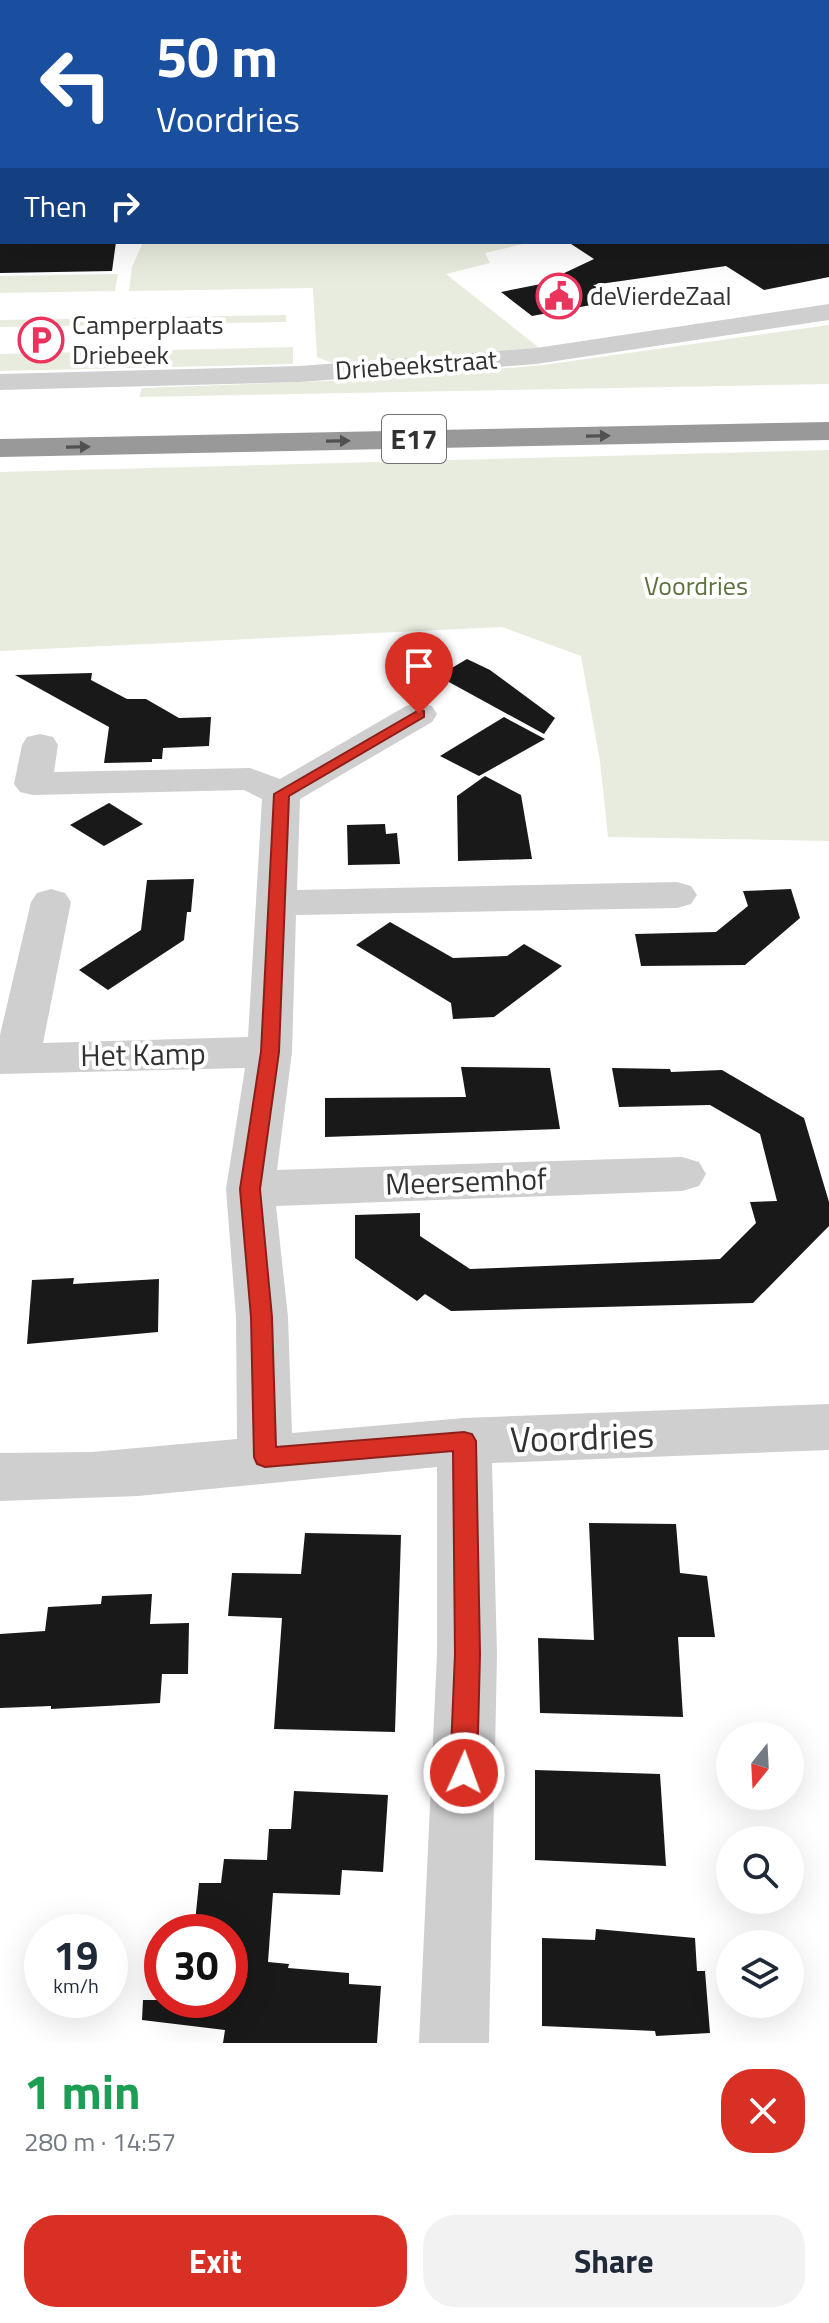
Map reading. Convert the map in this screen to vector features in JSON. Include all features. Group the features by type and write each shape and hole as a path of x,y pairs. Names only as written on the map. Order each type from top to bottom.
{"highway":[{"name":"E17","path":"0,448 829,431"}],"street":[{"name":"Driebeekstraat","path":"0,382 300,374 434,365 536,356 829,312"},
{"path":"281,794 419,714"},
{"path":"40,745 33,784 250,779 281,794"},
{"path":"265,1457 262,1317 250,1189 270,1052 281,794"},
{"path":"278,903 677,895"},
{"name":"Het Kamp","path":"51,902 8,1059 270,1052"},
{"name":"Meersemhof","path":"250,1189 682,1174"},
{"name":"Voordries","path":"0,1477 223,1464 265,1457 464,1441 829,1427"},
{"path":"454,2043 467,1654 464,1441"}],"green space":[{"path":"142,244 523,244 485,253 490,263 446,274 543,351 340,366 317,357 313,288 129,291 132,267"},
{"path":"118,274 115,291 0,293 0,276"},
{"path":"286,315 286,322 0,327 0,320"},
{"path":"829,325 829,384 139,397 142,388 379,379 543,365"},
{"path":"293,347 293,364 0,371 0,354"},
{"name":"Voordries","path":"829,450 829,841 608,837 600,761 581,656 502,627 0,651 0,472"}],"building":[{"path":"0,244 116,244 112,271 0,273"},
{"path":"571,244 829,244 829,277 764,290 726,266 593,285 618,300 532,316 501,292 541,284 594,259"},
{"path":"467,659 490,670 555,718 544,734 438,676"},
{"path":"92,673 91,680 127,699 146,699 179,718 211,717 209,746 163,748 162,759 152,759 152,762 104,763 109,727 15,675"},
{"path":"504,717 545,739 479,776 440,756"},
{"path":"485,776 521,795 532,859 458,861 457,796"},
{"path":"109,803 143,824 104,846 70,825"},
{"path":"385,824 386,834 397,833 400,864 348,865 347,825"},
{"path":"194,879 184,940 108,990 79,970 141,930 147,880"},
{"path":"791,889 800,918 745,965 641,966 635,934 716,932 748,906 743,891"},
{"path":"390,922 453,958 507,956 524,944 562,966 494,1017 453,1019 451,1003 356,945"},
{"path":"461,1067 550,1068 560,1129 325,1137 325,1098 466,1097"},
{"path":"612,1068 670,1069 671,1072 722,1070 804,1118 829,1202 829,1226 753,1303 451,1311 425,1294 417,1301 355,1258 355,1215 420,1213 420,1236 470,1269 720,1259 756,1223 750,1202 777,1201 760,1134 710,1105 619,1107"},
{"path":"74,1278 73,1284 159,1279 158,1332 27,1344 32,1280"},
{"path":"589,1523 676,1524 680,1573 707,1576 715,1637 678,1637 683,1717 540,1713 538,1638 594,1640"},
{"path":"305,1533 401,1535 395,1732 274,1729 282,1618 228,1616 232,1573 301,1574"},
{"path":"152,1594 150,1624 189,1623 188,1674 162,1674 160,1703 51,1709 51,1706 0,1708 0,1634 45,1631 48,1607 101,1604 102,1596"},
{"path":"535,1770 660,1774 666,1866 535,1860"},
{"path":"294,1791 388,1795 383,1872 342,1870 340,1895 273,1893 268,1962 289,1964 288,1968 349,1973 349,1984 381,1986 377,2043 223,2043 225,2030 142,2020 143,2000 144,2018 248,2018 248,1914 196,1914 199,1883 221,1883 224,1859 267,1860 269,1829 291,1829"},
{"path":"596,1929 695,1938 697,1971 705,1971 710,2033 656,2036 655,2031 542,2026 542,1938 595,1940"}],"place":[{"name":"deVierdeZaal","path":"559,296"},
{"name":"Camperplaats Driebeek","path":"41,340"}],"route":[{"path":"419,714 281,794 270,1052 250,1189 262,1317 265,1457 464,1441 467,1654 464,1773"}]}
